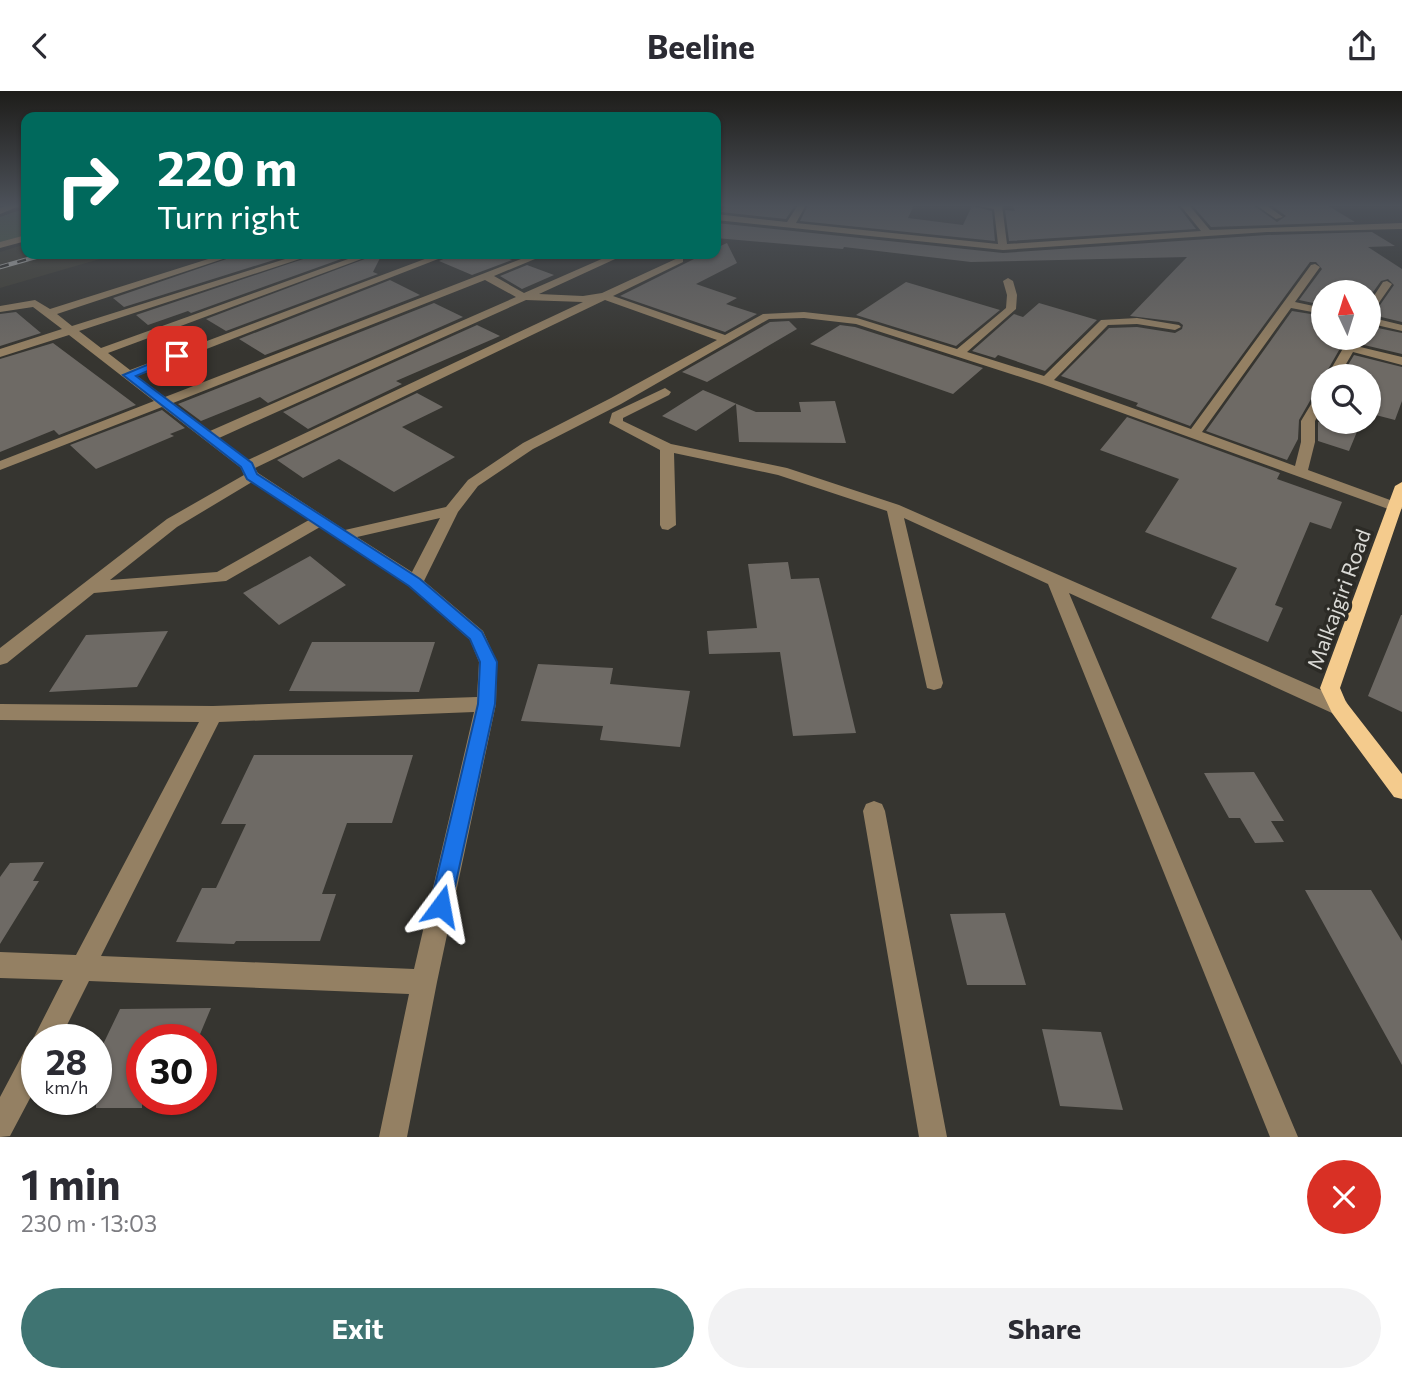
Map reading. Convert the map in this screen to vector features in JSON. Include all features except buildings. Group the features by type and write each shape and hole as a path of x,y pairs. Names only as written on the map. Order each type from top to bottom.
{"main road":[{"name":"Malkajgiri Road","path":"1402,486 1330,688 1339,707 1402,790"}],"street":[{"path":"50,313 217,259"},
{"path":"0,353 294,259"},
{"path":"100,352 356,259"},
{"path":"128,375 433,259"},
{"path":"0,466 529,259"},
{"path":"209,436 610,259"},
{"path":"0,658 172,523 249,471 680,260"},
{"path":"1194,434 1315,267"},
{"path":"485,276 524,297 583,299 604,296 726,339"},
{"path":"959,353 1011,309 1012,295 1008,281"},
{"path":"1381,293 1387,284"},
{"path":"0,309 35,303 50,313 209,436 249,471 415,583 477,636 488,662 486,704 424,982 393,1137"},
{"path":"1289,304 1311,309"},
{"path":"415,583 452,511 473,483 528,446 616,401 767,316 804,315 857,321 1046,381 1396,507"},
{"path":"1046,381 1105,322 1137,321 1175,327"},
{"path":"1381,323 1402,328"},
{"path":"1371,350 1402,361"},
{"path":"666,392 617,416 616,423 667,448 716,456 850,490 1339,707"},
{"path":"1300,473 1311,416"},
{"path":"667,448 668,525"},
{"path":"894,508 934,683"},
{"path":"344,535 452,511"},
{"path":"87,588 220,577 320,521"},
{"path":"1055,580 1284,1137"},
{"path":"0,712 213,714 486,704"},
{"path":"54,1024 213,714"},
{"path":"874,811 933,1137"},
{"path":"0,965 424,982"},
{"path":"0,1126 21,1086"}],"shaded area":[{"path":"0,254 21,254 21,259 100,259 0,288"}],"railway":[{"path":"0,267 28,259"}],"route":[{"path":"177,356 128,375 247,465 252,476 415,583 477,636 488,662 486,704 441,906"}]}
